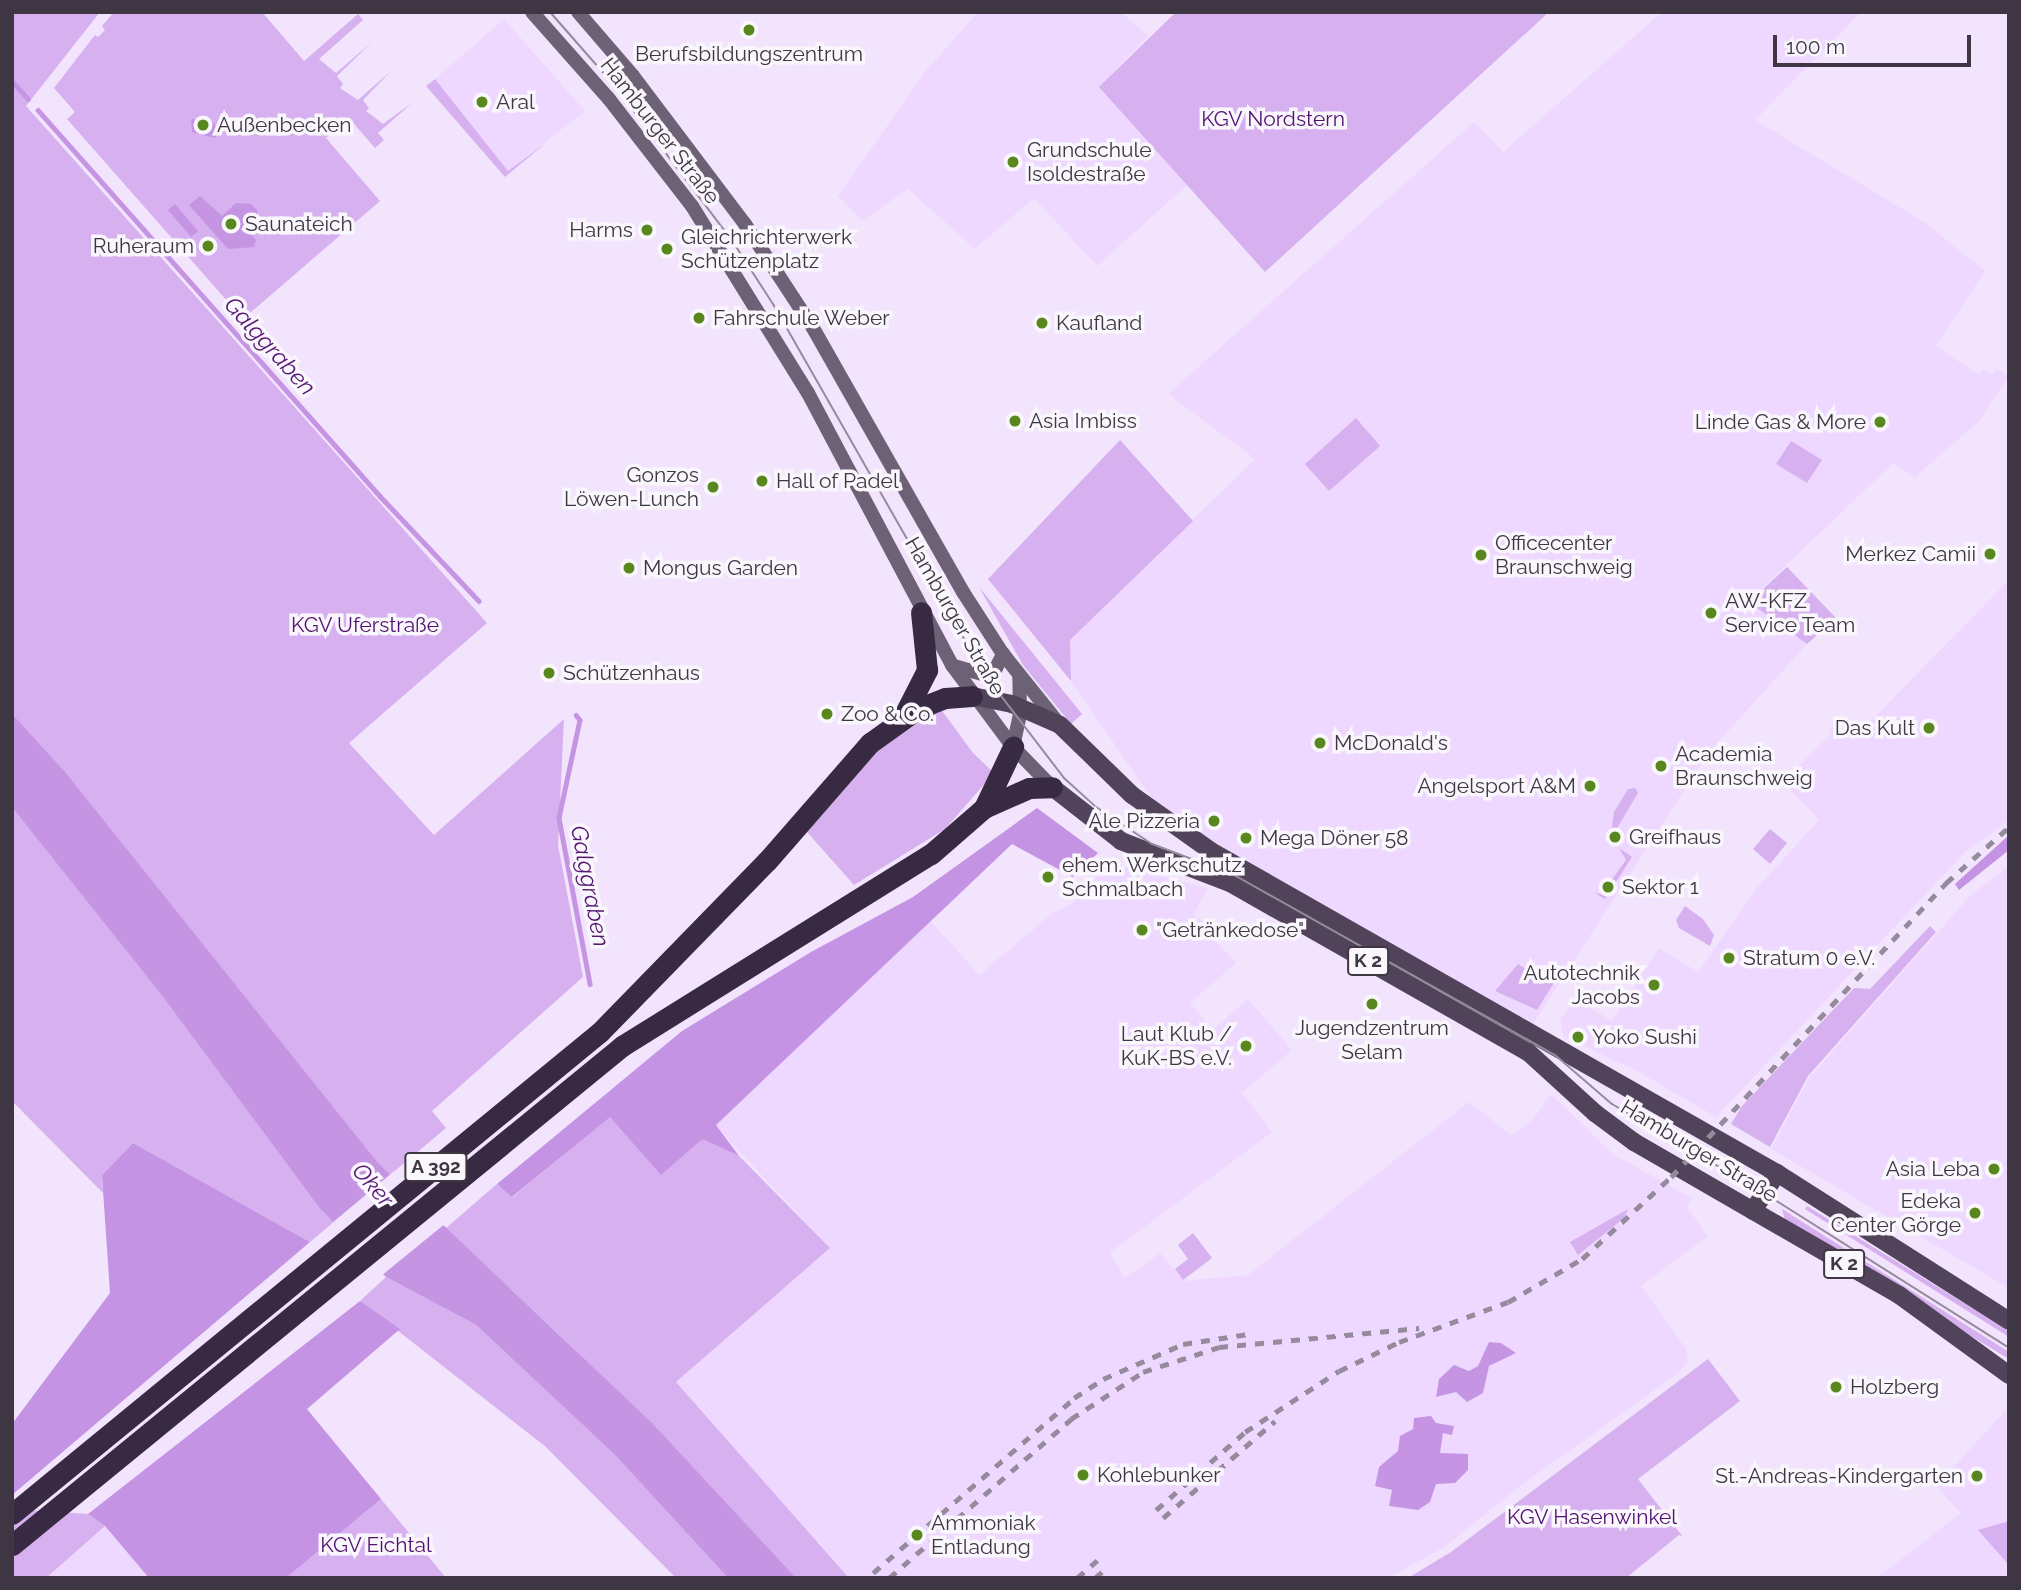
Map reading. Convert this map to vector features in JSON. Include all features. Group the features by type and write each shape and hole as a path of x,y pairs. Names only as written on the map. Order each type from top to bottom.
{"highway":[{"path":"902,718 927,670 922,612"},
{"path":"902,718 945,698 972,696"},
{"name":"A 392","path":"14,1512 637,997 767,861 870,743 902,718"},
{"path":"984,808 1013,747"},
{"path":"984,808 1029,788 1052,787"},
{"name":"A 392","path":"12,1545 588,1070 658,1021 931,854 984,808"},
{"path":"12,1561 113,1459"}],"main road":[{"name":"Hamburger Straße","path":"532,12 653,154 732,267 808,393 952,665 972,696 1013,747 1052,787 1121,841 1230,883 1528,1052 1595,1114 1633,1142 1899,1295 2009,1375"},
{"name":"Hamburger Straße","path":"578,12 723,192 786,285 1003,654 1060,725 1132,795 1211,850 1777,1173 2009,1321"},
{"path":"952,665 985,676 996,668 1003,654"},
{"path":"1013,747 1020,707 1019,676"},
{"path":"972,696 1020,707 1060,725"},
{"path":"1753,1211 1777,1173"}],"shaded area":[{"name":"Grundschule Isoldestraße","path":"978,12 1121,12 1148,36 1100,87 1187,185 1097,266 1034,198 975,249 908,189 862,221 838,196 925,72"},
{"path":"1662,12 1861,12 1755,120 1924,222 1985,271 1936,346 1979,375 1983,369 1992,375 1997,368 2009,376 1979,421 1915,477 1893,463 1749,601 1807,644 1709,752 1531,1027 1159,809 1071,681 1070,640 1255,459 1168,394 1474,122 1503,152"},
{"path":"504,19 585,111 508,171 435,79"},
{"path":"2009,580 2009,820 1966,851 1716,1117 1639,1072 1563,1036 1560,1020 1575,998 1612,1021 1659,948 1698,972 1758,887 1819,820 1783,782 1831,734 1828,730 1835,723 1852,740"},
{"path":"1037,808 1098,853 1073,877 1012,844 716,1125 739,1156 702,1139 661,1175 610,1117 512,1197 497,1184 682,1031 811,952 913,897"},
{"path":"2009,835 2009,850 1959,890 1955,884"},
{"path":"1118,865 1208,888 1193,915 1207,923 1204,929 1236,963 1190,1003 1213,1030 1248,999 1292,1050 1242,1093 1272,1132 1110,1253 1125,1278 1160,1253 1184,1281 1248,1275 1469,1102 1512,1136 1534,1118 1551,1094 1614,1155 1692,1198 1687,1207 1708,1236 1641,1286 1686,1349 1688,1361 1677,1374 1528,1480 1443,1548 1387,1578 849,1578 676,1382 830,1248 715,1125 930,920 979,975 1053,913 1073,903 1105,868"},
{"path":"2009,866 2009,1288 1771,1149 1809,1078 1969,897"},
{"path":"133,1143 310,1242 12,1495 12,1424 110,1293 102,1175"},
{"path":"360,1301 400,1329 307,1409 381,1499 286,1578 149,1578 105,1526 88,1514"},
{"path":"2006,1410 2009,1521 1979,1530 2009,1565 2009,1578 1877,1578 1961,1513 1936,1486"},
{"path":"105,1526 149,1578 46,1578"}],"green space":[{"name":"KGV Uferstraße","path":"12,12 100,12 26,106 487,623 349,743 434,835 564,719 558,845 583,977 432,1111 446,1128 310,1242 133,1143 102,1175 103,1193 12,1101"},
{"path":"114,12 262,12 304,61 358,14 363,20 319,59 336,73 372,42 337,76 343,84 340,88 358,100 391,71 363,100 369,108 366,111 383,124 412,103 378,133 384,140 375,148 349,118 326,138 380,201 243,319 67,119 75,112 54,88 95,35 98,37 105,30 102,26"},
{"name":"KGV Nordstern","path":"1176,12 1549,12 1265,272 1099,87"},
{"path":"435,79 508,171 547,142 505,177 426,86"},
{"path":"1356,418 1380,446 1329,491 1305,464"},
{"path":"1120,440 1193,521 1070,640 1071,681 988,579"},
{"path":"1791,441 1822,460 1807,483 1776,464"},
{"path":"1787,567 1836,618 1807,644 1749,602"},
{"path":"979,587 1082,714 1071,724 1023,665"},
{"path":"940,708 973,753 994,773 945,829 854,885 807,832 879,750"},
{"path":"1635,788 1638,793 1617,828 1612,828 1614,812 1628,789"},
{"path":"1770,829 1787,843 1770,864 1753,849"},
{"path":"1619,848 1632,857 1605,899 1595,893 1605,895 1605,881 1613,878 1626,860"},
{"path":"1685,906 1703,919 1714,935 1710,946 1679,928 1676,920"},
{"path":"1930,926 1936,932 1808,1076 1770,1147 1731,1124 1742,1106 1854,988 1870,989"},
{"path":"1518,964 1541,978 1560,973 1537,1010 1495,991"},
{"path":"610,1116 702,1139 739,1156 830,1248 676,1382 849,1578 796,1578 570,1345 446,1228 497,1184 513,1197"},
{"path":"1807,1206 2009,1331 2009,1337 1805,1209"},
{"path":"1628,1209 1624,1218 1578,1255 1570,1242"},
{"path":"1782,1209 2009,1352 2009,1359 1786,1224"},
{"path":"1193,1233 1212,1258 1183,1280 1175,1269 1188,1259 1178,1245"},
{"path":"386,1277 476,1325 614,1454 728,1578 676,1578 546,1447 360,1301"},
{"name":"KGV Hasenwinkel","path":"1708,1359 1740,1401 1638,1479 1683,1537 1679,1535 1626,1578 1408,1578 1451,1552"},
{"name":"KGV Eichtal","path":"381,1499 446,1578 286,1578"},
{"path":"12,1509 88,1514 105,1526 46,1578 12,1578"},
{"path":"2009,1521 2009,1565 1978,1530"}],"water":[{"name":"Außenbecken","path":"191,119 211,121 219,130 215,138 192,132"},
{"name":"Saunateich","path":"200,196 222,216 236,203 251,204 257,210 258,234 250,233 256,240 254,247 228,249 189,205"},
{"path":"175,204 198,231 191,237 168,210"},
{"name":"Oker","path":"12,714 65,772 378,1163 653,1424 796,1578 728,1578 614,1454 476,1325 386,1277 319,1207 161,994 12,807"},
{"path":"1489,1342 1501,1343 1516,1353 1489,1366 1483,1393 1467,1402 1456,1392 1436,1397 1439,1379 1454,1365 1469,1371 1478,1366"},
{"path":"1431,1416 1436,1423 1454,1426 1452,1435 1443,1433 1440,1453 1468,1454 1468,1470 1455,1483 1436,1484 1430,1502 1418,1510 1389,1506 1392,1490 1375,1486 1379,1467 1398,1451 1400,1436 1413,1429 1414,1418"}],"pier":[{"path":"393,1172 446,1223 381,1276 331,1224"}],"waterway":[{"name":"Galggraben","path":"12,81 28,99"},
{"name":"Galggraben","path":"38,110 380,496 479,601"},
{"name":"Galggraben","path":"576,715 580,720 559,818 590,984"},
{"name":"Galggraben","path":"620,1096 625,1123 642,1143 714,1136"}],"tram line":[{"path":"550,12 614,85 733,242 773,304 985,675 1064,778 1096,807 1152,844 1234,875 1555,1055 1612,1104 1764,1193 2009,1348"}],"railway":[{"path":"1156,1510 1245,1432 1339,1371 1399,1342 1508,1302 1582,1259 1671,1177 1946,883 2009,827"},
{"path":"889,1578 1071,1419 1143,1372 1219,1347 1419,1328"},
{"path":"873,1573 1074,1398 1103,1379 1183,1344 1248,1334"},
{"path":"1163,1518 1275,1421"},
{"path":"1077,1578 1101,1557"},
{"path":"1095,1578 1109,1566"}],"place":[{"name":"Berufsbildungszentrum","path":"749,30"},
{"name":"Aral","path":"482,102"},
{"name":"Außenbecken","path":"203,125"},
{"name":"Grundschule Isoldestraße","path":"1013,162"},
{"name":"Saunateich","path":"231,224"},
{"name":"Harms","path":"647,230"},
{"name":"Ruheraum","path":"208,246"},
{"name":"Gleichrichterwerk Schützenplatz","path":"667,249"},
{"name":"Fahrschule Weber","path":"699,318"},
{"name":"Kaufland","path":"1042,323"},
{"name":"Asia Imbiss","path":"1015,421"},
{"name":"Linde Gas & More","path":"1880,422"},
{"name":"Hall of Padel","path":"762,481"},
{"name":"Gonzos Löwen-Lunch","path":"713,487"},
{"name":"Merkez Camii","path":"1990,554"},
{"name":"Officecenter Braunschweig","path":"1481,555"},
{"name":"Mongus Garden","path":"629,568"},
{"name":"AW-KFZ Service Team","path":"1711,613"},
{"name":"Schützenhaus","path":"549,673"},
{"name":"Zoo & Co.","path":"827,714"},
{"name":"Das Kult","path":"1929,728"},
{"name":"McDonald's","path":"1320,743"},
{"name":"Academia Braunschweig","path":"1661,766"},
{"name":"Angelsport A&M","path":"1590,786"},
{"name":"Ale Pizzeria","path":"1214,821"},
{"name":"Greifhaus","path":"1615,837"},
{"name":"Mega Döner 58","path":"1246,838"},
{"name":"ehem. Werkschutz Schmalbach","path":"1048,877"},
{"name":"Sektor 1","path":"1608,887"},
{"name":"\"Getränkedose\"","path":"1142,930"},
{"name":"Stratum 0 e.V.","path":"1729,958"},
{"name":"Autotechnik Jacobs","path":"1654,985"},
{"name":"Jugendzentrum Selam","path":"1372,1004"},
{"name":"Yoko Sushi","path":"1578,1037"},
{"name":"Laut Klub / KuK-BS e.V.","path":"1246,1046"},
{"name":"Asia Leba","path":"1994,1169"},
{"name":"Edeka Center Görge","path":"1975,1213"},
{"name":"Holzberg","path":"1836,1387"},
{"name":"Kohlebunker","path":"1083,1475"},
{"name":"St.-Andreas-Kindergarten","path":"1977,1476"},
{"name":"Ammoniak Entladung","path":"917,1535"}]}
